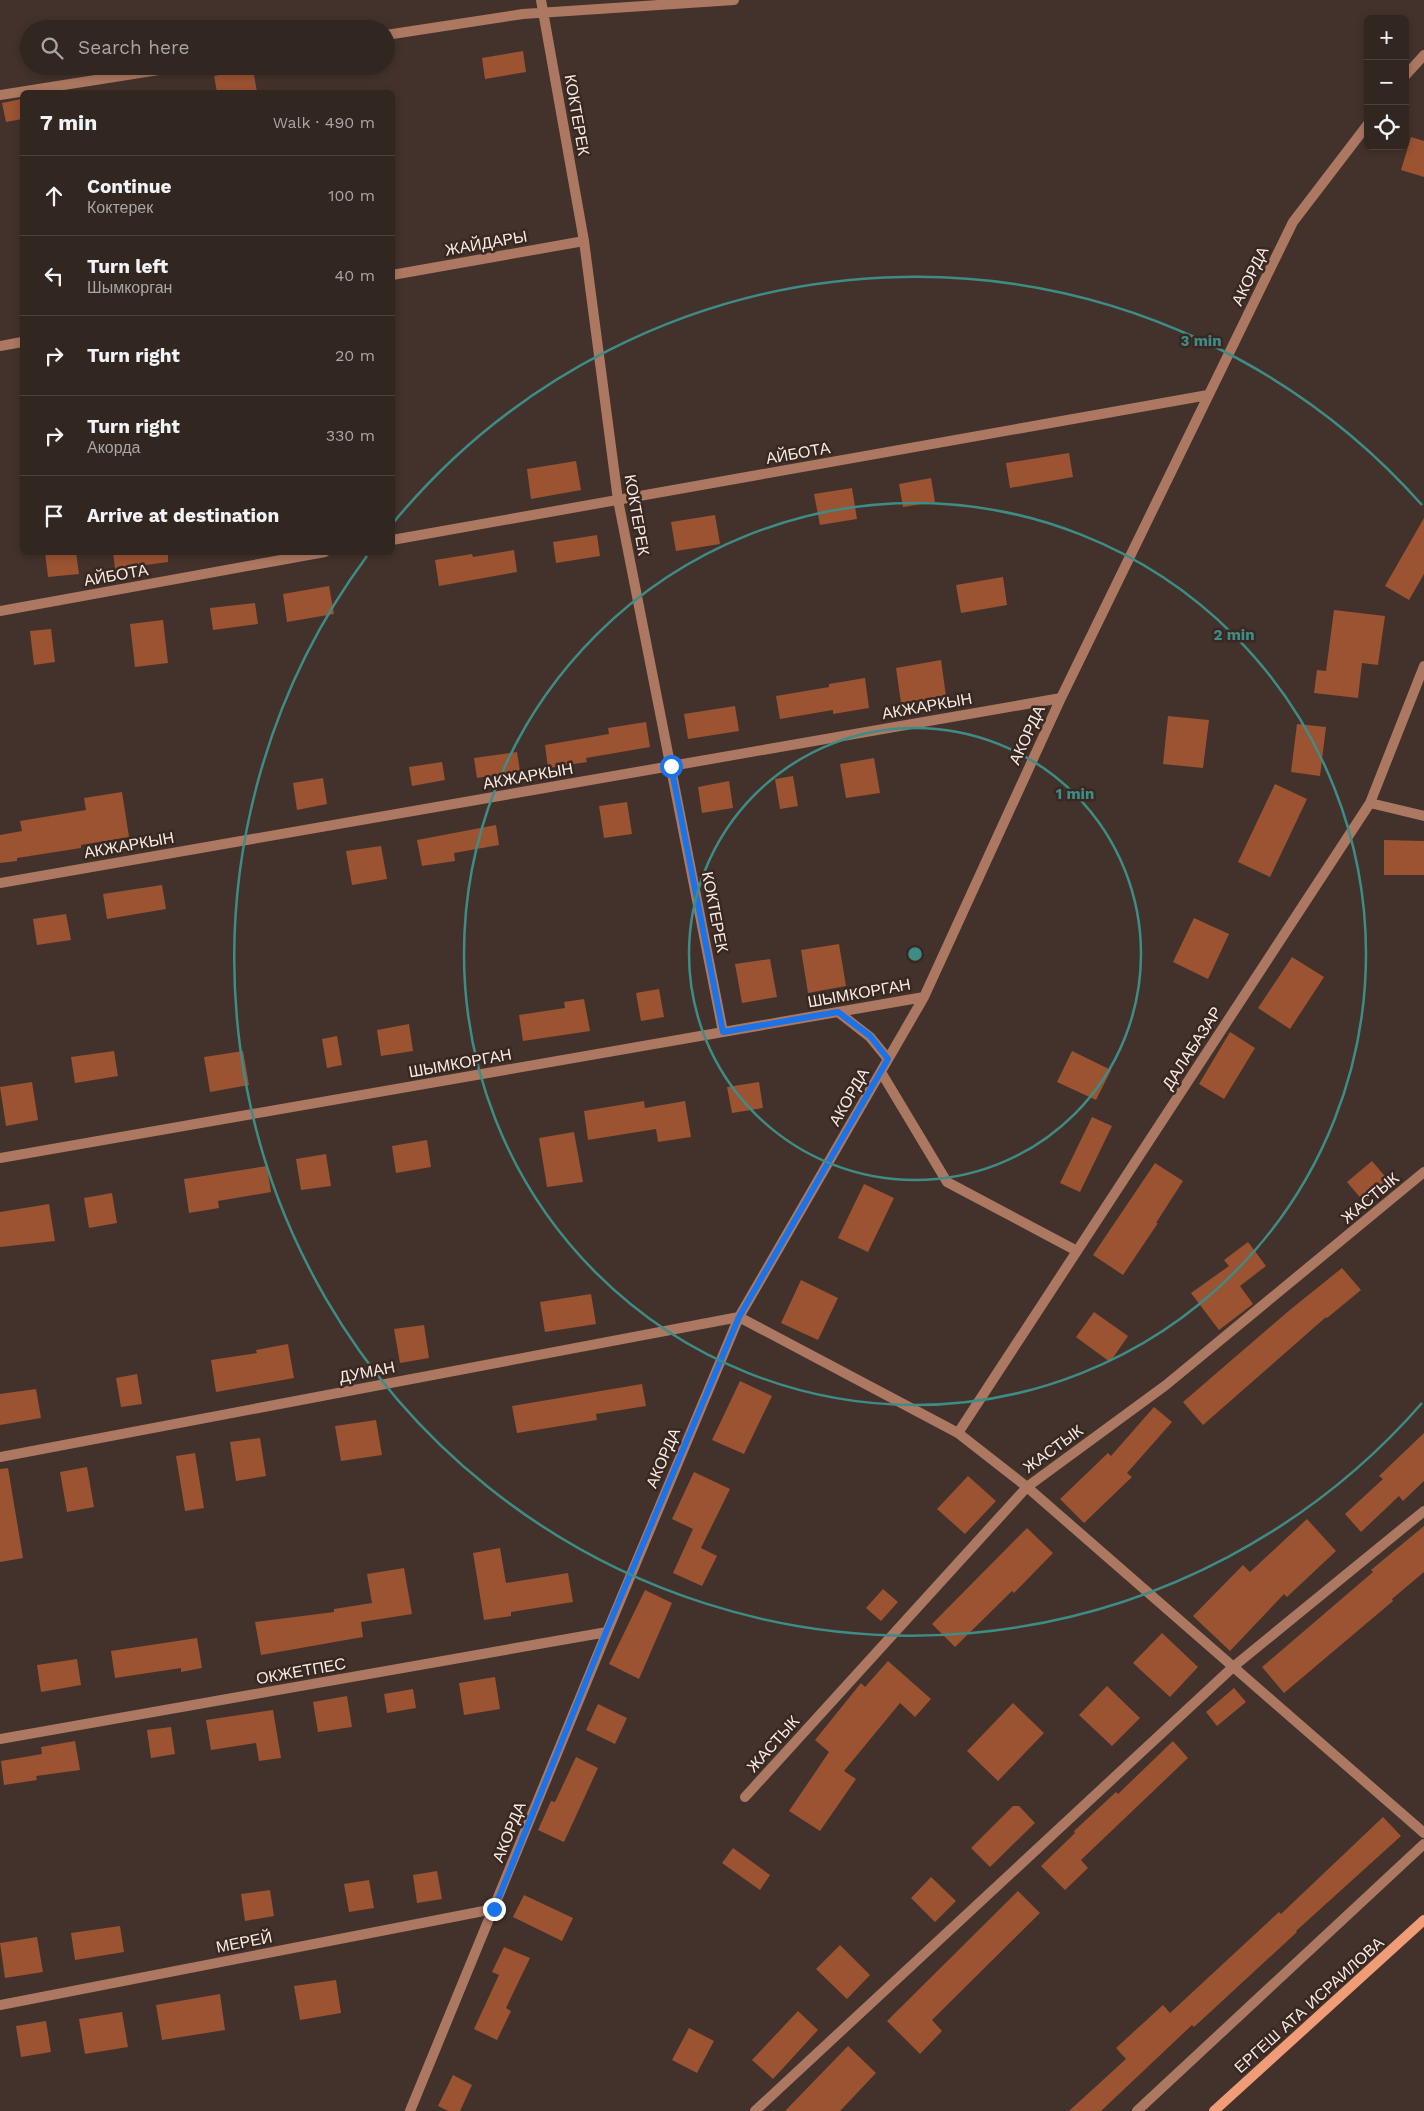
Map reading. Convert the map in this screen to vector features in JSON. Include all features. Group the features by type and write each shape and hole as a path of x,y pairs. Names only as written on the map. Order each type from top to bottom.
{"main road":[{"name":"ЕРГЕШ АТА ИСРАИЛОВА","path":"1214,2111 1424,1920"}],"street":[{"name":"КОКТЕРЕК","path":"542,0 584,241 618,500 723,1032"},
{"path":"395,34 523,14 734,0"},
{"path":"1409,72 1424,55"},
{"path":"32,90 127,75"},
{"path":"0,95 20,92"},
{"name":"АКОРДА","path":"410,2111 606,1632 739,1317 924,997 1061,698 1293,222 1364,129"},
{"name":"ЖАЙДАРЫ","path":"395,274 584,241"},
{"path":"0,346 20,342"},
{"name":"АЙБОТА","path":"395,539 1208,395"},
{"name":"АЙБОТА","path":"0,611 308,555"},
{"name":"ДАЛАБАЗАР","path":"958,1433 1370,803 1424,666"},
{"name":"АКЖАРКЫН","path":"0,883 1061,698"},
{"path":"1370,803 1424,816"},
{"name":"ШЫМКОРГАН","path":"0,1158 924,997"},
{"path":"838,1012 870,1036 888,1059"},
{"path":"881,1072 947,1182 1077,1251"},
{"name":"ЖАСТЫК","path":"745,1797 1027,1486 1166,1385 1424,1172"},
{"path":"739,1317 958,1433 1027,1486 1424,1833"},
{"name":"ДУМАН","path":"0,1457 739,1317"},
{"path":"755,2111 1234,1667 1424,1511"},
{"name":"ОКЖЕТПЕС","path":"0,1739 606,1632"},
{"path":"1137,2111 1424,1844"},
{"name":"МЕРЕЙ","path":"0,2005 494,1909"}],"building":[{"path":"523,51 526,72 485,79 482,58"},
{"path":"254,75 257,90 217,90 214,76"},
{"path":"20,99 20,119 6,122 2,103"},
{"path":"1411,137 1424,141 1424,177 1401,170 1407,150 1409,150"},
{"path":"1069,453 1073,477 1010,488 1006,463"},
{"path":"576,461 581,490 531,499 527,469"},
{"path":"931,478 935,502 903,507 899,484"},
{"path":"852,488 857,519 820,525 814,494"},
{"path":"715,515 720,544 676,551 671,522"},
{"path":"1424,518 1424,574 1409,600 1385,586"},
{"path":"597,535 600,556 556,563 553,542"},
{"path":"514,550 517,572 439,586 435,560 472,554 473,557"},
{"path":"45,555 76,555 79,574 48,577"},
{"path":"113,555 168,555 168,562 115,569"},
{"path":"1003,577 1007,605 961,613 956,585"},
{"path":"329,586 334,614 287,622 283,594"},
{"path":"255,603 258,624 213,630 210,608"},
{"path":"1334,610 1385,616 1378,665 1362,663 1358,698 1314,693 1317,670 1326,671"},
{"path":"163,620 168,663 135,667 130,624"},
{"path":"51,629 55,662 34,665 30,631"},
{"path":"941,660 946,696 901,703 896,668"},
{"path":"865,678 869,708 833,714 833,710 780,719 776,696 829,687 829,684"},
{"path":"735,706 739,731 688,739 684,714"},
{"path":"1168,716 1209,720 1203,768 1163,764"},
{"path":"646,722 650,747 586,758 587,762 548,768 545,745 609,734 608,728"},
{"path":"1297,724 1326,727 1320,776 1291,772"},
{"path":"517,752 520,771 477,778 474,758"},
{"path":"874,758 880,793 846,798 840,764"},
{"path":"442,762 445,780 412,786 409,767"},
{"path":"793,776 798,806 780,809 775,779"},
{"path":"323,778 327,804 297,810 293,783"},
{"path":"729,781 733,808 702,813 698,787"},
{"path":"1275,784 1307,799 1270,877 1238,862"},
{"path":"122,792 129,837 81,845 81,848 17,858 17,861 0,863 0,835 22,831 20,821 86,810 84,798"},
{"path":"627,802 632,834 604,838 599,806"},
{"path":"496,825 499,845 454,853 455,861 422,866 417,840"},
{"path":"1384,840 1424,841 1424,875 1384,875"},
{"path":"381,846 387,879 352,885 346,851"},
{"path":"162,885 166,909 107,919 103,894"},
{"path":"66,914 71,940 37,945 33,919"},
{"path":"1194,918 1229,934 1208,979 1173,962"},
{"path":"839,944 846,986 808,993 801,950"},
{"path":"1292,957 1324,977 1290,1029 1258,1008"},
{"path":"770,959 777,997 742,1003 735,964"},
{"path":"659,989 664,1017 641,1021 636,993"},
{"path":"584,999 590,1031 523,1041 519,1015 565,1008 564,1002"},
{"path":"409,1024 413,1051 381,1056 377,1030"},
{"path":"1230,1032 1255,1048 1224,1099 1199,1084"},
{"path":"337,1036 342,1065 327,1068 322,1039"},
{"path":"114,1051 118,1076 75,1083 71,1057"},
{"path":"243,1051 249,1085 210,1092 204,1057"},
{"path":"1072,1051 1111,1070 1096,1100 1057,1082"},
{"path":"32,1082 38,1120 6,1126 0,1087"},
{"path":"759,1082 763,1108 732,1113 727,1087"},
{"path":"644,1101 645,1108 685,1101 691,1137 658,1142 656,1129 588,1140 584,1111"},
{"path":"1092,1117 1112,1126 1080,1192 1060,1183"},
{"path":"574,1132 583,1182 547,1187 539,1138"},
{"path":"427,1140 431,1167 396,1173 392,1146"},
{"path":"326,1154 331,1186 301,1190 296,1159"},
{"path":"1372,1161 1389,1181 1364,1202 1347,1182"},
{"path":"1155,1163 1183,1181 1156,1223 1158,1223 1123,1275 1093,1255"},
{"path":"267,1166 271,1192 218,1201 219,1208 189,1213 184,1179"},
{"path":"864,1184 894,1198 868,1252 838,1238"},
{"path":"112,1193 117,1223 89,1228 84,1198"},
{"path":"49,1204 55,1241 0,1247 0,1212"},
{"path":"1248,1242 1266,1266 1240,1286 1253,1304 1219,1330 1191,1293 1229,1266 1224,1260"},
{"path":"1342,1268 1361,1290 1326,1317 1203,1425 1183,1402 1291,1309"},
{"path":"801,1280 838,1298 818,1340 781,1323"},
{"path":"591,1294 596,1324 545,1332 540,1302"},
{"path":"1094,1312 1128,1336 1110,1362 1076,1337"},
{"path":"424,1325 429,1358 400,1363 394,1329"},
{"path":"288,1344 294,1378 216,1392 211,1360 257,1353 256,1350"},
{"path":"137,1374 142,1404 121,1407 116,1378"},
{"path":"740,1381 772,1396 744,1454 712,1440"},
{"path":"642,1384 646,1406 596,1414 597,1420 517,1433 512,1406"},
{"path":"36,1389 41,1418 0,1425 0,1394"},
{"path":"1154,1407 1172,1422 1127,1473 1132,1477 1084,1523 1060,1499 1108,1453 1111,1456"},
{"path":"376,1420 382,1455 341,1461 335,1426"},
{"path":"1424,1433 1424,1481 1403,1501 1399,1496 1361,1532 1345,1514 1383,1479 1379,1476"},
{"path":"260,1438 266,1476 236,1481 230,1442"},
{"path":"195,1453 204,1508 185,1511 176,1456"},
{"path":"87,1467 94,1507 67,1512 60,1472"},
{"path":"8,1468 23,1558 0,1562 0,1469"},
{"path":"694,1472 730,1489 701,1548 717,1556 702,1586 673,1573 693,1529 672,1519"},
{"path":"968,1476 996,1501 965,1534 937,1509"},
{"path":"1307,1519 1336,1551 1287,1597 1284,1594 1230,1651 1193,1616 1243,1565 1250,1572"},
{"path":"1424,1526 1424,1572 1392,1599 1393,1601 1284,1693 1262,1667 1373,1572 1371,1570"},
{"path":"1027,1528 1053,1553 1014,1593 1012,1591 955,1647 932,1624"},
{"path":"500,1548 506,1583 568,1573 573,1602 511,1612 511,1616 484,1620 473,1553"},
{"path":"404,1568 412,1614 361,1622 363,1637 261,1655 255,1622 334,1612 334,1609 372,1603 367,1574"},
{"path":"883,1589 898,1602 881,1621 866,1608"},
{"path":"645,1590 672,1603 639,1679 609,1664"},
{"path":"1162,1633 1198,1667 1170,1697 1133,1663"},
{"path":"197,1638 202,1668 181,1672 181,1668 115,1678 111,1651"},
{"path":"77,1659 81,1685 41,1692 37,1665"},
{"path":"888,1661 931,1699 915,1717 900,1703 844,1771 856,1779 820,1831 789,1811 829,1752 815,1740 861,1683 865,1687"},
{"path":"495,1677 500,1709 464,1715 459,1683"},
{"path":"1107,1686 1140,1718 1112,1746 1079,1715"},
{"path":"1234,1688 1246,1702 1217,1726 1206,1712"},
{"path":"413,1689 416,1708 387,1713 384,1694"},
{"path":"347,1696 352,1727 318,1732 313,1702"},
{"path":"1013,1703 1044,1733 998,1781 967,1751"},
{"path":"598,1704 627,1718 615,1744 586,1730"},
{"path":"273,1710 281,1758 259,1761 256,1743 211,1750 206,1720"},
{"path":"171,1727 175,1754 151,1758 147,1730"},
{"path":"75,1741 80,1770 36,1776 37,1780 4,1785 1,1761 42,1754 41,1747"},
{"path":"1173,1741 1188,1758 1081,1860 1088,1868 1065,1890 1041,1866 1075,1833 1074,1831 1116,1792 1118,1794"},
{"path":"576,1757 598,1768 564,1842 538,1830 551,1801 555,1802"},
{"path":"1013,1806 1019,1806 1035,1823 990,1867 971,1848"},
{"path":"1383,1817 1401,1836 1194,2027 1192,2025 1101,2111 1069,2111 1126,2059 1116,2048 1163,2005 1170,2013 1279,1912 1281,1914"},
{"path":"733,1848 770,1875 760,1890 722,1863"},
{"path":"437,1871 442,1899 417,1903 413,1875"},
{"path":"931,1877 956,1901 935,1922 911,1898"},
{"path":"369,1880 374,1908 349,1912 344,1884"},
{"path":"270,1890 274,1916 245,1921 241,1894"},
{"path":"1018,1891 1040,1913 932,2020 942,2031 920,2054 887,2021"},
{"path":"524,1895 573,1918 562,1941 513,1917"},
{"path":"120,1926 124,1952 75,1960 71,1933"},
{"path":"37,1937 43,1972 5,1978 0,1943"},
{"path":"840,1945 870,1975 847,1999 816,1969"},
{"path":"504,1947 530,1958 506,2008 511,2011 497,2040 474,2029 499,1975 492,1972"},
{"path":"336,1980 341,2013 300,2020 294,1986"},
{"path":"220,1994 225,2030 162,2040 156,2005"},
{"path":"798,2011 818,2030 773,2079 752,2060"},
{"path":"122,2012 128,2047 85,2054 79,2019"},
{"path":"46,2021 51,2052 21,2057 16,2026"},
{"path":"689,2028 714,2041 697,2073 672,2060"},
{"path":"848,2046 876,2073 840,2111 785,2111"},
{"path":"453,2075 472,2085 460,2111 448,2111 438,2106"}],"route":[{"path":"494,1909 606,1632 739,1317 888,1059 870,1036 838,1012 723,1032 671,766"}]}
